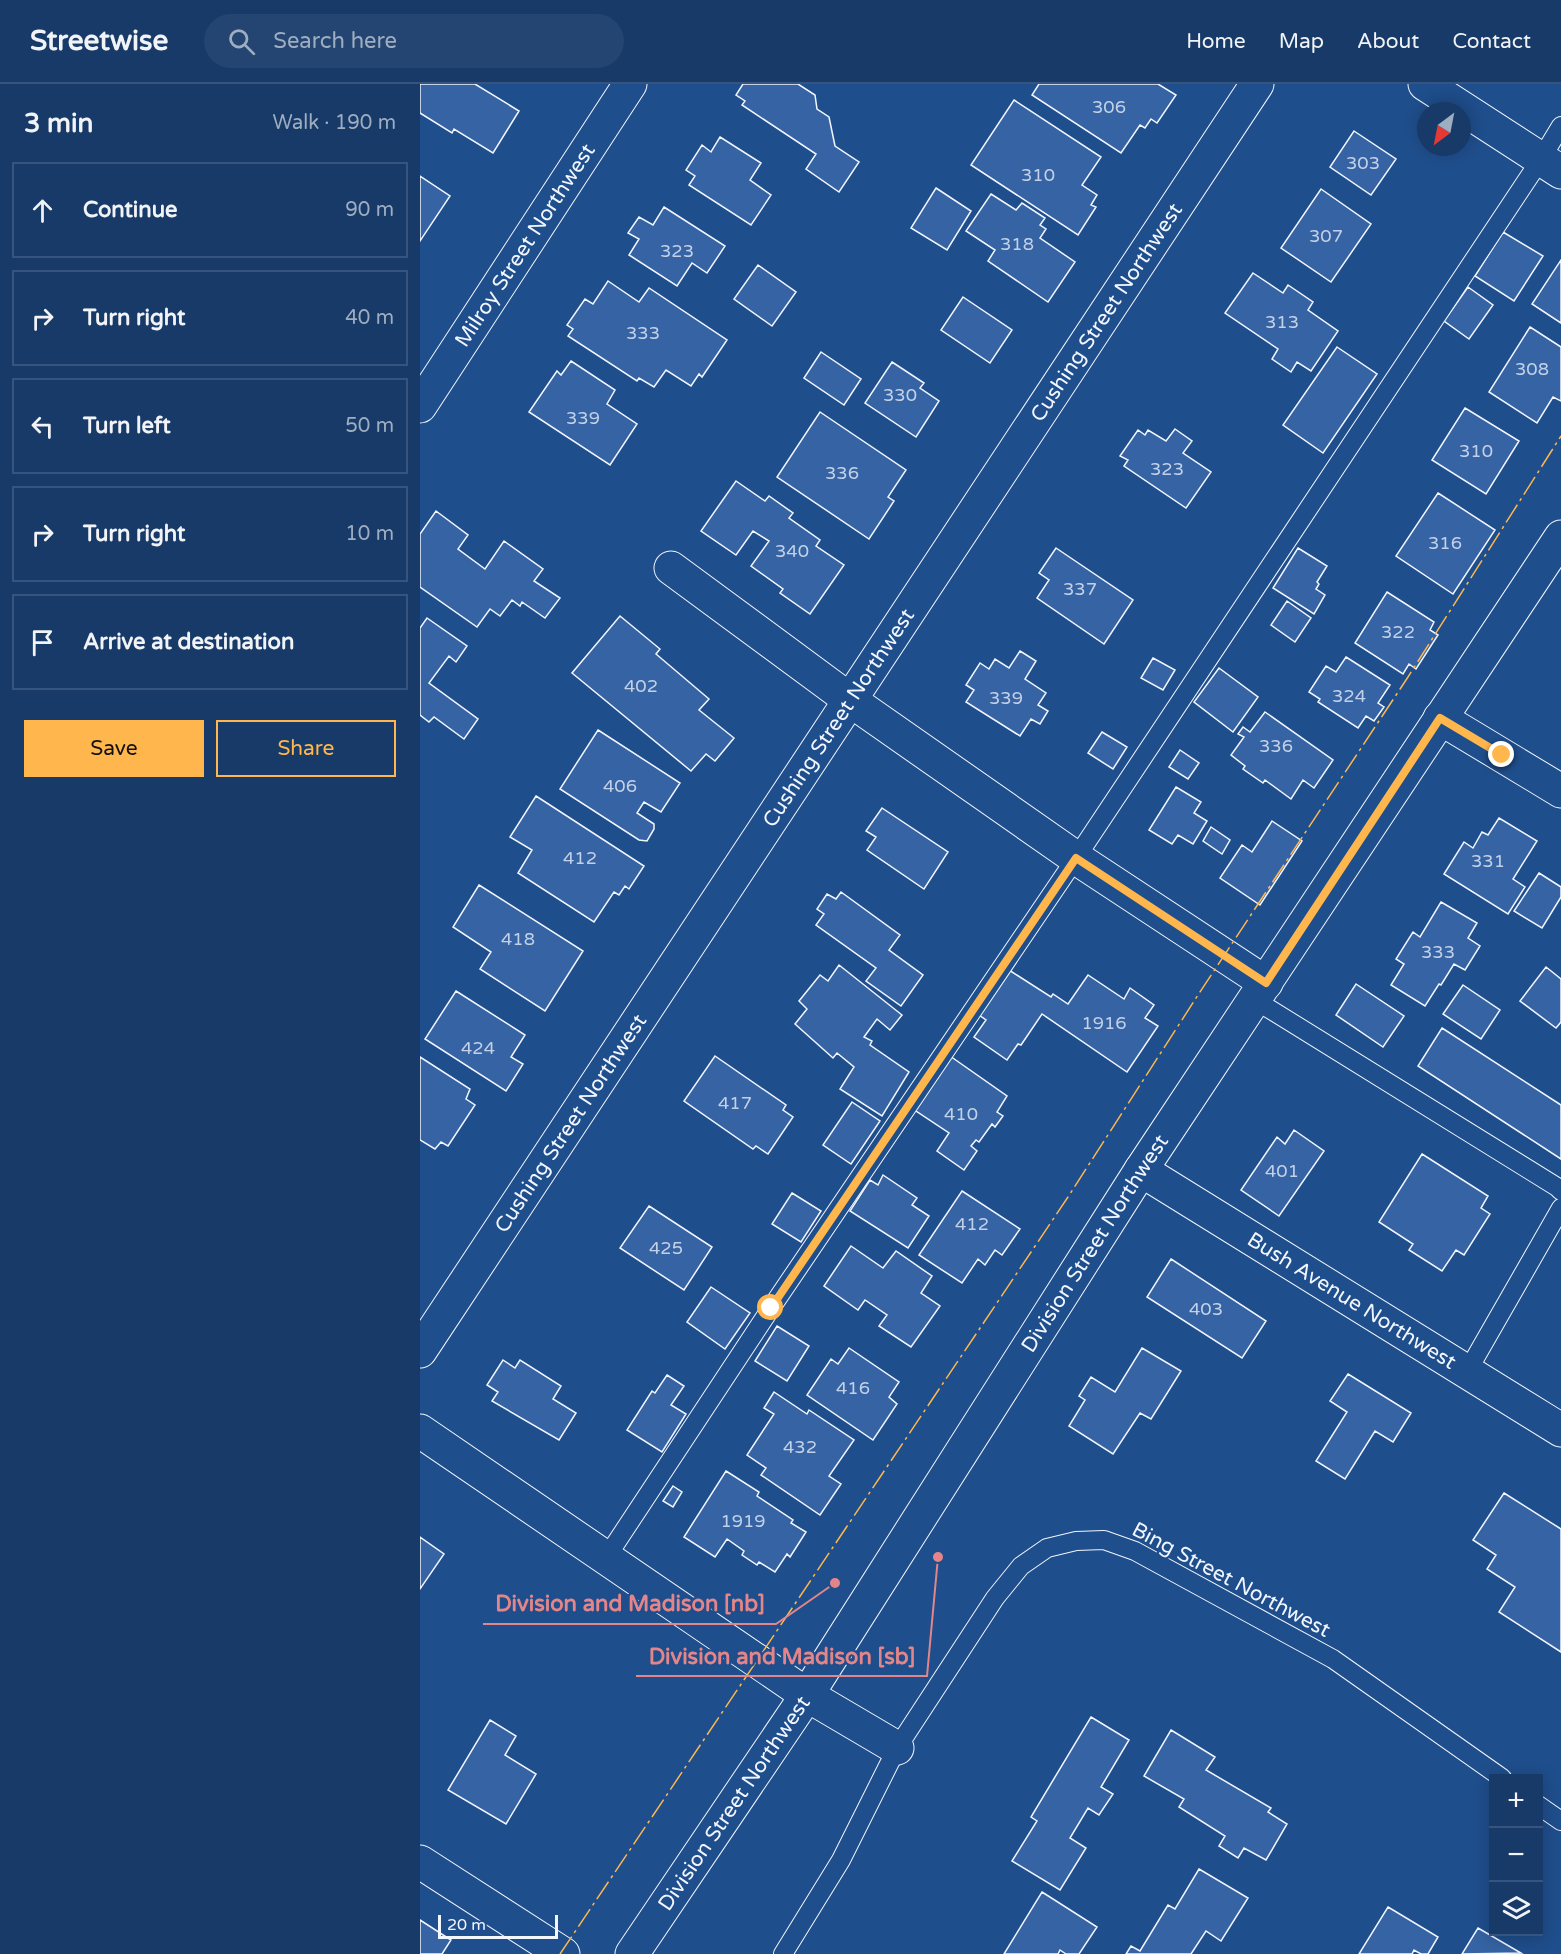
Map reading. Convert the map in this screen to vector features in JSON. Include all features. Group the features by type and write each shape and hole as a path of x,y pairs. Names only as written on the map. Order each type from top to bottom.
{"street":[{"name":"Milroy Street Northwest","path":"420,406 630,84"},
{"name":"Cushing Street Northwest","path":"420,1351 1257,84"},
{"path":"1425,84 1551,166"},
{"name":"Division Street Northwest","path":"632,1954 807,1695 1141,1170 1561,537"},
{"path":"671,568 850,700 1076,858 1260,992"},
{"path":"1440,718 1561,791"},
{"name":"Bush Avenue Northwest","path":"1141,1170 1561,1430"},
{"path":"420,1431 807,1695 897,1748"},
{"path":"420,1862 563,1954"}],"lane":[{"path":"606,1558 771,1308 1076,858 1551,166 1561,126"},
{"path":"1260,992 1561,1191"},
{"path":"1467,1372 1561,1208"},
{"name":"Bing Street Northwest","path":"897,1748 995,1598 1021,1566 1047,1548 1076,1541 1104,1540 1135,1551 1333,1659 1495,1774"},
{"path":"783,1954 841,1860 897,1748"},
{"path":"1543,1808 1561,1821"}],"building":[{"path":"420,84 475,84 519,111 493,153 454,129 452,133 420,113"},
{"path":"743,84 798,84 815,95 817,109 829,117 835,146 859,162 839,192 806,169 816,154 742,105 745,101 736,95"},
{"path":"1039,84 1158,84 1176,95 1157,123 1151,119 1145,128 1140,125 1121,153 1032,95"},
{"path":"1014,100 1101,157 1082,185 1097,195 1091,205 1096,207 1078,235 971,165"},
{"path":"1354,131 1396,159 1371,195 1330,167"},
{"path":"720,137 761,163 750,180 771,195 751,225 689,185 695,176 686,170 702,145 711,152"},
{"path":"420,176 450,196 420,241"},
{"path":"936,188 971,211 947,250 911,228"},
{"path":"1321,189 1371,224 1331,282 1281,248"},
{"path":"991,194 1016,210 1022,203 1045,218 1040,225 1046,229 1040,238 1075,262 1048,302 988,261 995,250 966,231"},
{"path":"664,207 725,246 707,273 692,263 677,286 629,255 639,239 628,233 639,217 653,225"},
{"path":"1503,232 1543,256 1514,301 1475,276"},
{"path":"1561,260 1561,323 1532,304"},
{"path":"758,265 796,292 772,326 734,299"},
{"path":"1253,273 1283,293 1288,285 1313,302 1308,310 1338,331 1311,371 1297,362 1291,372 1272,359 1278,349 1225,313"},
{"path":"608,281 639,302 649,288 727,340 702,377 699,374 691,386 666,370 654,387 639,378 637,381 568,336 573,329 567,325 585,299 593,304"},
{"path":"1468,287 1493,305 1469,339 1444,321"},
{"path":"963,297 1012,330 990,363 941,330"},
{"path":"1530,327 1561,347 1561,401 1553,397 1537,423 1489,392"},
{"path":"1337,347 1377,374 1323,453 1283,425"},
{"path":"821,352 861,379 844,405 804,378"},
{"path":"571,361 615,390 607,404 637,424 610,465 529,412 557,371 561,375"},
{"path":"892,362 924,383 920,388 939,401 916,437 865,403"},
{"path":"1465,408 1519,441 1486,494 1432,460"},
{"path":"820,412 906,470 888,497 894,501 869,539 777,477"},
{"path":"1175,429 1192,441 1183,453 1211,472 1186,508 1124,466 1128,460 1120,456 1138,430 1145,435 1148,430 1166,441"},
{"path":"736,481 765,501 769,496 793,513 789,518 820,540 816,546 844,565 810,614 780,593 783,589 751,566 769,541 753,531 736,555 701,531"},
{"path":"1438,493 1495,530 1453,594 1396,556"},
{"path":"436,511 468,535 458,549 485,569 504,541 543,569 534,581 560,598 545,618 522,602 520,606 512,600 500,616 490,609 477,627 420,587 420,534"},
{"path":"1056,548 1133,600 1104,644 1037,598 1049,580 1039,573"},
{"path":"1298,548 1327,566 1317,582 1319,584 1316,589 1325,595 1314,614 1273,588"},
{"path":"1387,592 1434,622 1430,630 1438,635 1416,669 1409,664 1403,674 1355,643"},
{"path":"1287,601 1311,618 1295,642 1271,625"},
{"path":"620,616 660,649 656,654 709,699 699,710 734,738 715,761 706,754 691,771 572,673"},
{"path":"427,618 467,646 456,662 449,656 429,683 478,719 464,739 434,717 429,722 420,715 420,628"},
{"path":"1020,651 1036,661 1025,679 1046,693 1038,705 1048,711 1040,724 1031,719 1020,736 966,702 974,690 966,685 980,663 989,669 995,659 1009,668"},
{"path":"1346,657 1390,685 1378,703 1384,707 1374,721 1366,716 1358,728 1318,702 1320,699 1309,692 1326,666 1336,672"},
{"path":"1153,658 1175,670 1163,690 1141,678"},
{"path":"1219,668 1258,697 1233,732 1194,702"},
{"path":"1265,712 1333,760 1314,788 1303,780 1291,799 1265,780 1263,783 1243,769 1245,766 1231,755 1244,737 1238,734 1243,727 1250,732"},
{"path":"598,730 680,783 661,812 644,802 637,813 654,824 654,829 647,841 639,840 560,789"},
{"path":"1102,732 1127,747 1113,769 1088,753"},
{"path":"1180,750 1199,763 1188,779 1169,767"},
{"path":"1176,787 1201,802 1194,813 1207,821 1193,844 1178,835 1172,844 1149,830"},
{"path":"536,796 644,866 629,889 625,886 619,895 614,892 594,922 518,873 532,850 510,837"},
{"path":"882,808 948,852 924,889 867,850 876,837 866,831"},
{"path":"1499,818 1537,841 1513,879 1525,887 1508,914 1444,874 1464,842 1473,848 1482,832 1488,835"},
{"path":"1272,821 1302,841 1260,905 1220,878 1242,845 1252,852"},
{"path":"1211,827 1230,840 1222,854 1203,841"},
{"path":"1539,873 1561,887 1561,897 1542,928 1514,911"},
{"path":"479,885 583,951 545,1011 480,969 491,952 453,927"},
{"path":"841,892 900,935 889,950 923,975 901,1006 866,981 876,968 816,925 824,914 817,909 827,894 836,899"},
{"path":"1441,902 1477,923 1468,938 1480,946 1465,970 1454,964 1425,1006 1391,985 1404,964 1396,959 1413,932 1420,937"},
{"path":"839,965 902,1015 890,1030 877,1019 864,1037 872,1041 870,1045 909,1072 882,1116 840,1089 854,1067 837,1053 833,1058 795,1024 807,1009 799,1001 820,975 828,981"},
{"path":"1546,967 1561,979 1561,1022 1556,1028 1520,1001"},
{"path":"1009,970 1051,997 1053,994 1068,1004 1088,975 1124,999 1130,988 1154,1005 1145,1018 1158,1026 1127,1072 1042,1014 1021,1045 1018,1044 1007,1060 974,1037 986,1020 979,1015"},
{"path":"1356,984 1404,1016 1383,1047 1336,1015"},
{"path":"1463,985 1500,1010 1481,1039 1443,1014"},
{"path":"456,991 525,1035 511,1057 523,1064 506,1091 425,1039"},
{"path":"1442,1028 1561,1105 1561,1159 1418,1066"},
{"path":"715,1056 786,1105 783,1110 793,1117 768,1154 756,1146 753,1149 684,1101"},
{"path":"950,1056 1007,1096 997,1112 1003,1116 995,1127 992,1124 979,1142 976,1140 971,1146 977,1151 964,1170 937,1151 949,1133 913,1109"},
{"path":"420,1057 470,1089 466,1099 475,1105 448,1146 441,1142 435,1149 420,1140"},
{"path":"852,1102 880,1121 851,1164 823,1145"},
{"path":"1294,1130 1324,1151 1279,1216 1241,1190 1277,1137 1285,1144"},
{"path":"1422,1154 1488,1196 1481,1208 1490,1214 1464,1255 1456,1250 1442,1271 1409,1250 1413,1244 1379,1222"},
{"path":"883,1175 917,1198 912,1205 929,1216 908,1248 850,1211 870,1180 878,1185"},
{"path":"962,1191 1020,1229 1002,1255 995,1250 985,1265 978,1259 962,1283 919,1255"},
{"path":"792,1193 821,1211 801,1242 772,1224"},
{"path":"649,1206 712,1247 684,1290 620,1248"},
{"path":"851,1246 883,1268 896,1251 932,1276 921,1293 940,1306 911,1347 879,1326 887,1315 865,1300 858,1310 824,1286"},
{"path":"1171,1259 1266,1321 1242,1358 1147,1297"},
{"path":"711,1287 750,1313 725,1349 687,1322"},
{"path":"777,1326 809,1346 787,1381 755,1361"},
{"path":"849,1348 899,1382 889,1397 897,1404 873,1440 807,1395 831,1359 838,1364"},
{"path":"1142,1348 1181,1371 1151,1419 1140,1413 1113,1454 1069,1426 1085,1400 1079,1396 1091,1377 1115,1392"},
{"path":"503,1360 515,1368 520,1360 561,1386 553,1399 576,1413 559,1440 492,1401 498,1392 487,1385"},
{"path":"1348,1374 1411,1413 1393,1442 1375,1431 1345,1479 1316,1461 1347,1412 1330,1401"},
{"path":"667,1375 684,1386 671,1405 686,1414 662,1452 627,1430 652,1391 655,1393"},
{"path":"774,1392 807,1414 809,1410 854,1440 829,1476 841,1484 820,1515 761,1475 766,1468 747,1455 774,1414 764,1408"},
{"path":"726,1471 759,1492 757,1496 793,1520 791,1523 806,1532 790,1557 787,1554 775,1572 759,1562 757,1565 742,1555 744,1551 727,1539 715,1557 684,1537"},
{"path":"673,1486 682,1492 673,1507 663,1501"},
{"path":"1504,1493 1561,1529 1561,1652 1499,1612 1515,1587 1487,1569 1496,1555 1473,1540"},
{"path":"420,1537 444,1554 420,1589"},
{"path":"1091,1717 1129,1740 1101,1787 1113,1794 1099,1815 1088,1808 1070,1838 1086,1848 1060,1890 1012,1861 1037,1821 1031,1817"},
{"path":"490,1720 516,1736 505,1755 536,1774 506,1824 448,1790"},
{"path":"1171,1730 1215,1757 1206,1770 1271,1808 1268,1812 1287,1824 1266,1860 1244,1848 1238,1858 1219,1846 1225,1836 1179,1807 1184,1799 1144,1776"},
{"path":"1199,1869 1248,1898 1221,1941 1206,1931 1191,1954 1126,1954 1131,1946 1140,1951 1168,1905 1175,1909"},
{"path":"1042,1892 1097,1927 1079,1954 1066,1954 1060,1950 1058,1954 1004,1954"},
{"path":"1388,1907 1438,1937 1428,1954 1421,1954 1414,1950 1412,1954 1359,1954"},
{"path":"420,1920 451,1940 442,1954 420,1954"},
{"path":"1478,1928 1521,1953 1462,1954"}],"power":[{"path":"560,1954 1068,1197 1408,677 1561,436"}],"place":[{"name":"Division and Madison [sb]","path":"938,1557"},
{"name":"Division and Madison [nb]","path":"835,1583"}],"route":[{"path":"771,1308 1076,858 1266,983 1440,718 1502,755"}]}
